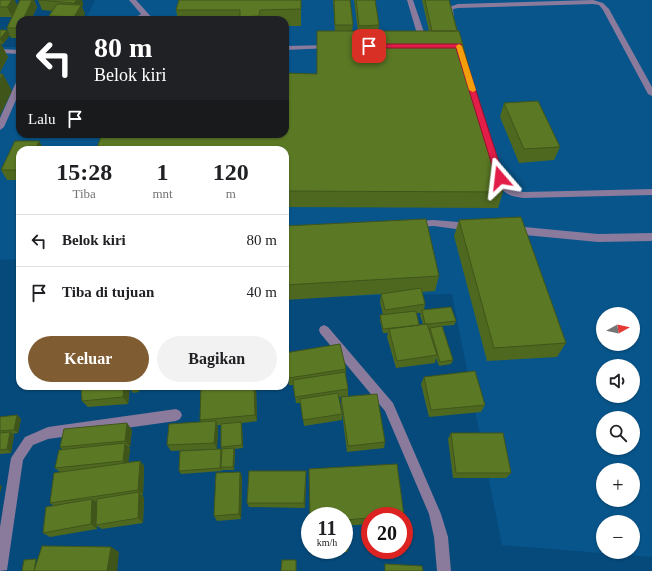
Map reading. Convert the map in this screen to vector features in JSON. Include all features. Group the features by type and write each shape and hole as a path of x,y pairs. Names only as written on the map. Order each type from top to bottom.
{"street":[{"path":"132,0 146,14 142,16"},
{"path":"410,0 424,45"},
{"path":"453,25 448,12 449,8 453,6 598,2 606,9 652,94"},
{"path":"289,48 337,46"},
{"path":"0,51 16,52"},
{"path":"0,127 16,91"},
{"path":"489,141 500,178 511,192 517,194 652,192"},
{"path":"404,225 434,223 481,228"},
{"path":"504,230 598,238 652,237"},
{"path":"324,330 389,407 435,514 441,538 444,571"},
{"path":"0,570 17,458 29,441 48,433 176,415"}],"shaded area":[{"path":"95,0 652,0 652,557 640,556 640,515 596,515 596,553 502,545 452,294 289,297 289,146 16,146 16,259 0,260 0,47 16,47 16,138 289,138 289,16 87,16"}],"building":[{"path":"0,0 12,0 7,7 0,7"},
{"path":"20,0 32,0 25,16 16,16 16,28 7,28"},
{"path":"38,0 77,0 74,3"},
{"path":"179,0 301,0 301,9 260,10 259,16 240,16 240,10 176,10"},
{"path":"334,0 350,0 353,25 335,25"},
{"path":"356,0 375,0 379,25 359,26"},
{"path":"425,0 449,0 457,31 432,31"},
{"path":"57,4 81,5 75,16 49,16"},
{"path":"0,30 7,30 0,39"},
{"path":"317,31 459,31 503,192 289,191 289,146 98,146 100,138 289,138 289,73 317,74"},
{"path":"538,101 560,147 524,149 504,103"},
{"path":"15,141 39,141 37,146 16,146 16,170 1,170"},
{"path":"521,217 566,343 494,348 459,220"},
{"path":"426,219 439,276 289,285 289,226"},
{"path":"421,288 425,304 385,310 381,294"},
{"path":"451,307 456,321 425,324 422,310"},
{"path":"416,311 419,325 383,329 380,315"},
{"path":"427,324 437,355 397,361 389,329"},
{"path":"442,326 453,360 440,362 430,328"},
{"path":"340,344 346,369 289,378 289,352"},
{"path":"475,371 485,405 431,410 424,377"},
{"path":"345,372 348,389 295,397 293,380"},
{"path":"81,390 124,390 123,397 82,401"},
{"path":"201,390 254,390 255,415 200,420"},
{"path":"338,393 342,414 303,420 300,399"},
{"path":"377,394 385,442 348,446 341,397"},
{"path":"17,415 14,430 0,431 0,417"},
{"path":"216,421 214,443 167,445 169,424"},
{"path":"241,422 242,445 221,447 221,424"},
{"path":"127,423 125,441 60,447 64,429"},
{"path":"10,432 7,449 0,450 0,433"},
{"path":"451,433 503,433 511,473 456,473"},
{"path":"125,443 123,461 55,468 59,450"},
{"path":"234,448 233,467 221,467 222,449"},
{"path":"221,449 220,468 179,471 180,451"},
{"path":"140,461 138,490 50,503 54,473"},
{"path":"397,464 403,507 361,507 361,519 353,519 353,507 310,507 309,469"},
{"path":"249,471 306,471 304,503 247,503"},
{"path":"240,472 239,514 214,516 216,473"},
{"path":"139,492 138,518 96,525 97,499"},
{"path":"92,499 91,524 43,533 46,507"},
{"path":"42,546 111,547 107,571 34,571"},
{"path":"36,559 34,571 22,571 24,560"},
{"path":"282,560 296,560 296,571 281,571"},
{"path":"385,564 422,566 423,571 385,571"}],"slow traffic":[{"path":"459,46 473,90"}],"route":[{"path":"369,46 459,46 500,178"}]}
